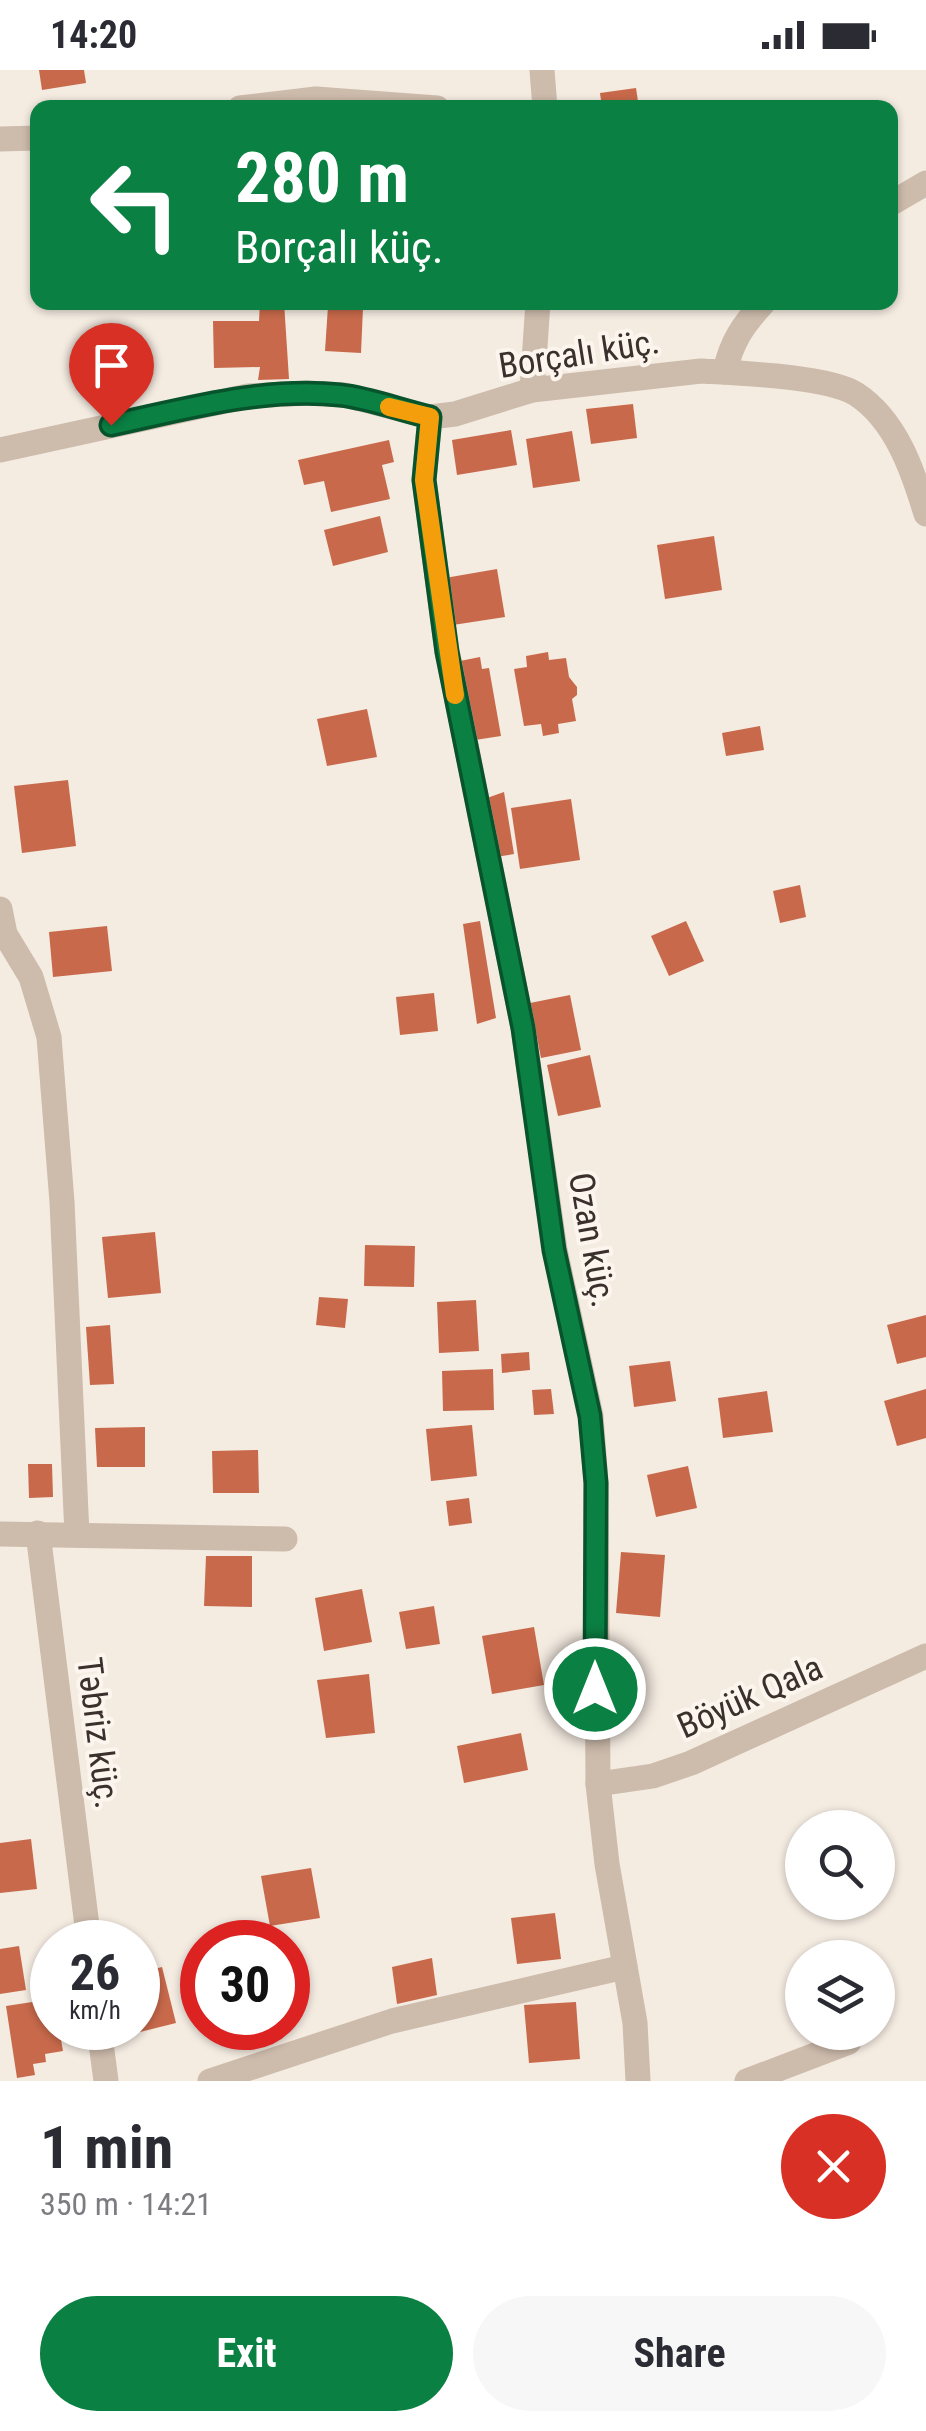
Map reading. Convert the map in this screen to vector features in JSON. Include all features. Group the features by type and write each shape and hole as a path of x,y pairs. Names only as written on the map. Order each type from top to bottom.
{"street":[{"path":"542,70 544,100"},
{"path":"0,139 30,138"},
{"path":"898,199 926,183"},
{"path":"532,390 537,310"},
{"path":"725,372 730,347 757,310"},
{"name":"Borçalı küç.","path":"0,450 248,396 307,392 345,395 430,417 456,414 532,390 688,372 725,372 785,378 853,392 874,408 894,436 912,469 926,514"},
{"name":"Ozan küç.","path":"430,417 424,480 447,652 523,1028 554,1250 590,1416 596,1483 598,1784 635,2023 638,2081"},
{"path":"0,909 5,934 31,978 49,1037 62,1202 78,1535"},
{"name":"Təbriz küç.","path":"38,1533 86,1920"},
{"path":"0,1534 285,1539"},
{"name":"Böyük Qala","path":"598,1784 653,1776 691,1763 926,1656"},
{"path":"210,2081 392,2021 624,1967"},
{"path":"102,2050 106,2081"},
{"path":"747,2081 828,2050"}],"building":[{"path":"39,70 84,70 86,83 42,90"},
{"path":"636,88 638,100 601,100 600,93"},
{"path":"260,310 285,310 289,379 258,380 260,367 214,368 213,321 259,321"},
{"path":"328,310 363,310 361,353 325,351"},
{"path":"633,404 637,438 591,444 586,409"},
{"path":"511,430 517,465 457,475 452,440"},
{"path":"572,431 580,481 533,488 526,439"},
{"path":"389,440 394,462 382,465 390,499 331,512 324,481 304,485 298,460"},
{"path":"380,516 388,552 333,566 324,530"},
{"path":"714,536 722,590 665,599 657,545"},
{"path":"497,569 505,617 453,625 445,578"},
{"path":"548,652 549,660 566,658 569,677 577,687 577,695 572,699 576,721 558,724 559,733 543,736 541,724 524,726 514,669 527,667 526,656"},
{"path":"480,657 482,669 489,668 501,736 475,740 460,661"},
{"path":"367,709 377,757 327,766 317,719"},
{"path":"760,726 764,750 726,756 722,733"},
{"path":"68,780 76,846 22,853 14,786"},
{"path":"504,792 514,854 496,857 487,798"},
{"path":"571,799 580,860 520,869 511,808"},
{"path":"800,885 806,917 780,923 773,891"},
{"path":"480,921 496,1018 477,1024 463,924"},
{"path":"686,921 704,961 669,976 651,936"},
{"path":"107,926 112,971 53,977 49,932"},
{"path":"434,993 438,1031 400,1035 396,997"},
{"path":"570,995 581,1050 541,1058 530,1003"},
{"path":"590,1055 601,1107 558,1116 547,1065"},
{"path":"155,1232 161,1293 108,1298 102,1237"},
{"path":"365,1245 415,1246 414,1287 364,1286"},
{"path":"319,1297 348,1299 345,1328 316,1325"},
{"path":"476,1300 479,1351 439,1353 437,1302"},
{"path":"926,1315 926,1357 897,1364 887,1325"},
{"path":"110,1325 114,1384 90,1385 86,1327"},
{"path":"529,1352 530,1370 502,1373 501,1354"},
{"path":"670,1361 676,1401 634,1407 629,1366"},
{"path":"493,1369 494,1410 443,1411 442,1371"},
{"path":"551,1389 554,1414 534,1415 532,1390"},
{"path":"926,1389 926,1438 897,1446 884,1401"},
{"path":"767,1391 773,1432 723,1438 718,1398"},
{"path":"472,1425 477,1476 431,1481 426,1429"},
{"path":"145,1427 145,1467 97,1467 95,1428"},
{"path":"258,1450 259,1493 213,1493 212,1451"},
{"path":"28,1464 52,1464 53,1497 29,1498"},
{"path":"688,1466 697,1508 656,1517 647,1475"},
{"path":"469,1498 472,1523 449,1526 446,1501"},
{"path":"621,1552 665,1555 660,1617 616,1613"},
{"path":"206,1556 252,1556 252,1607 204,1606"},
{"path":"362,1589 372,1642 324,1651 315,1598"},
{"path":"434,1606 440,1644 406,1649 399,1612"},
{"path":"534,1627 544,1685 492,1694 482,1636"},
{"path":"369,1674 375,1733 326,1738 317,1680"},
{"path":"521,1733 528,1770 464,1783 457,1746"},
{"path":"31,1839 37,1889 0,1893 0,1843"},
{"path":"311,1868 320,1918 269,1920 261,1876"},
{"path":"555,1913 561,1959 517,1964 511,1918"},
{"path":"19,1946 26,1990 0,1994 0,1949"},
{"path":"432,1958 437,1995 397,2004 392,1967"},
{"path":"160,1968 176,2023 160,2027"},
{"path":"30,2002 30,2050 63,2050 45,2054 46,2062 33,2064 35,2075 17,2078 6,2006"},
{"path":"576,2002 580,2059 529,2063 524,2005"}],"slow traffic":[{"path":"389,407 430,417 424,480 455,695"}],"route":[{"path":"111,425 248,396 307,392 345,395 430,417 424,480 447,652 523,1028 554,1250 590,1416 596,1483 595,1689"}]}
